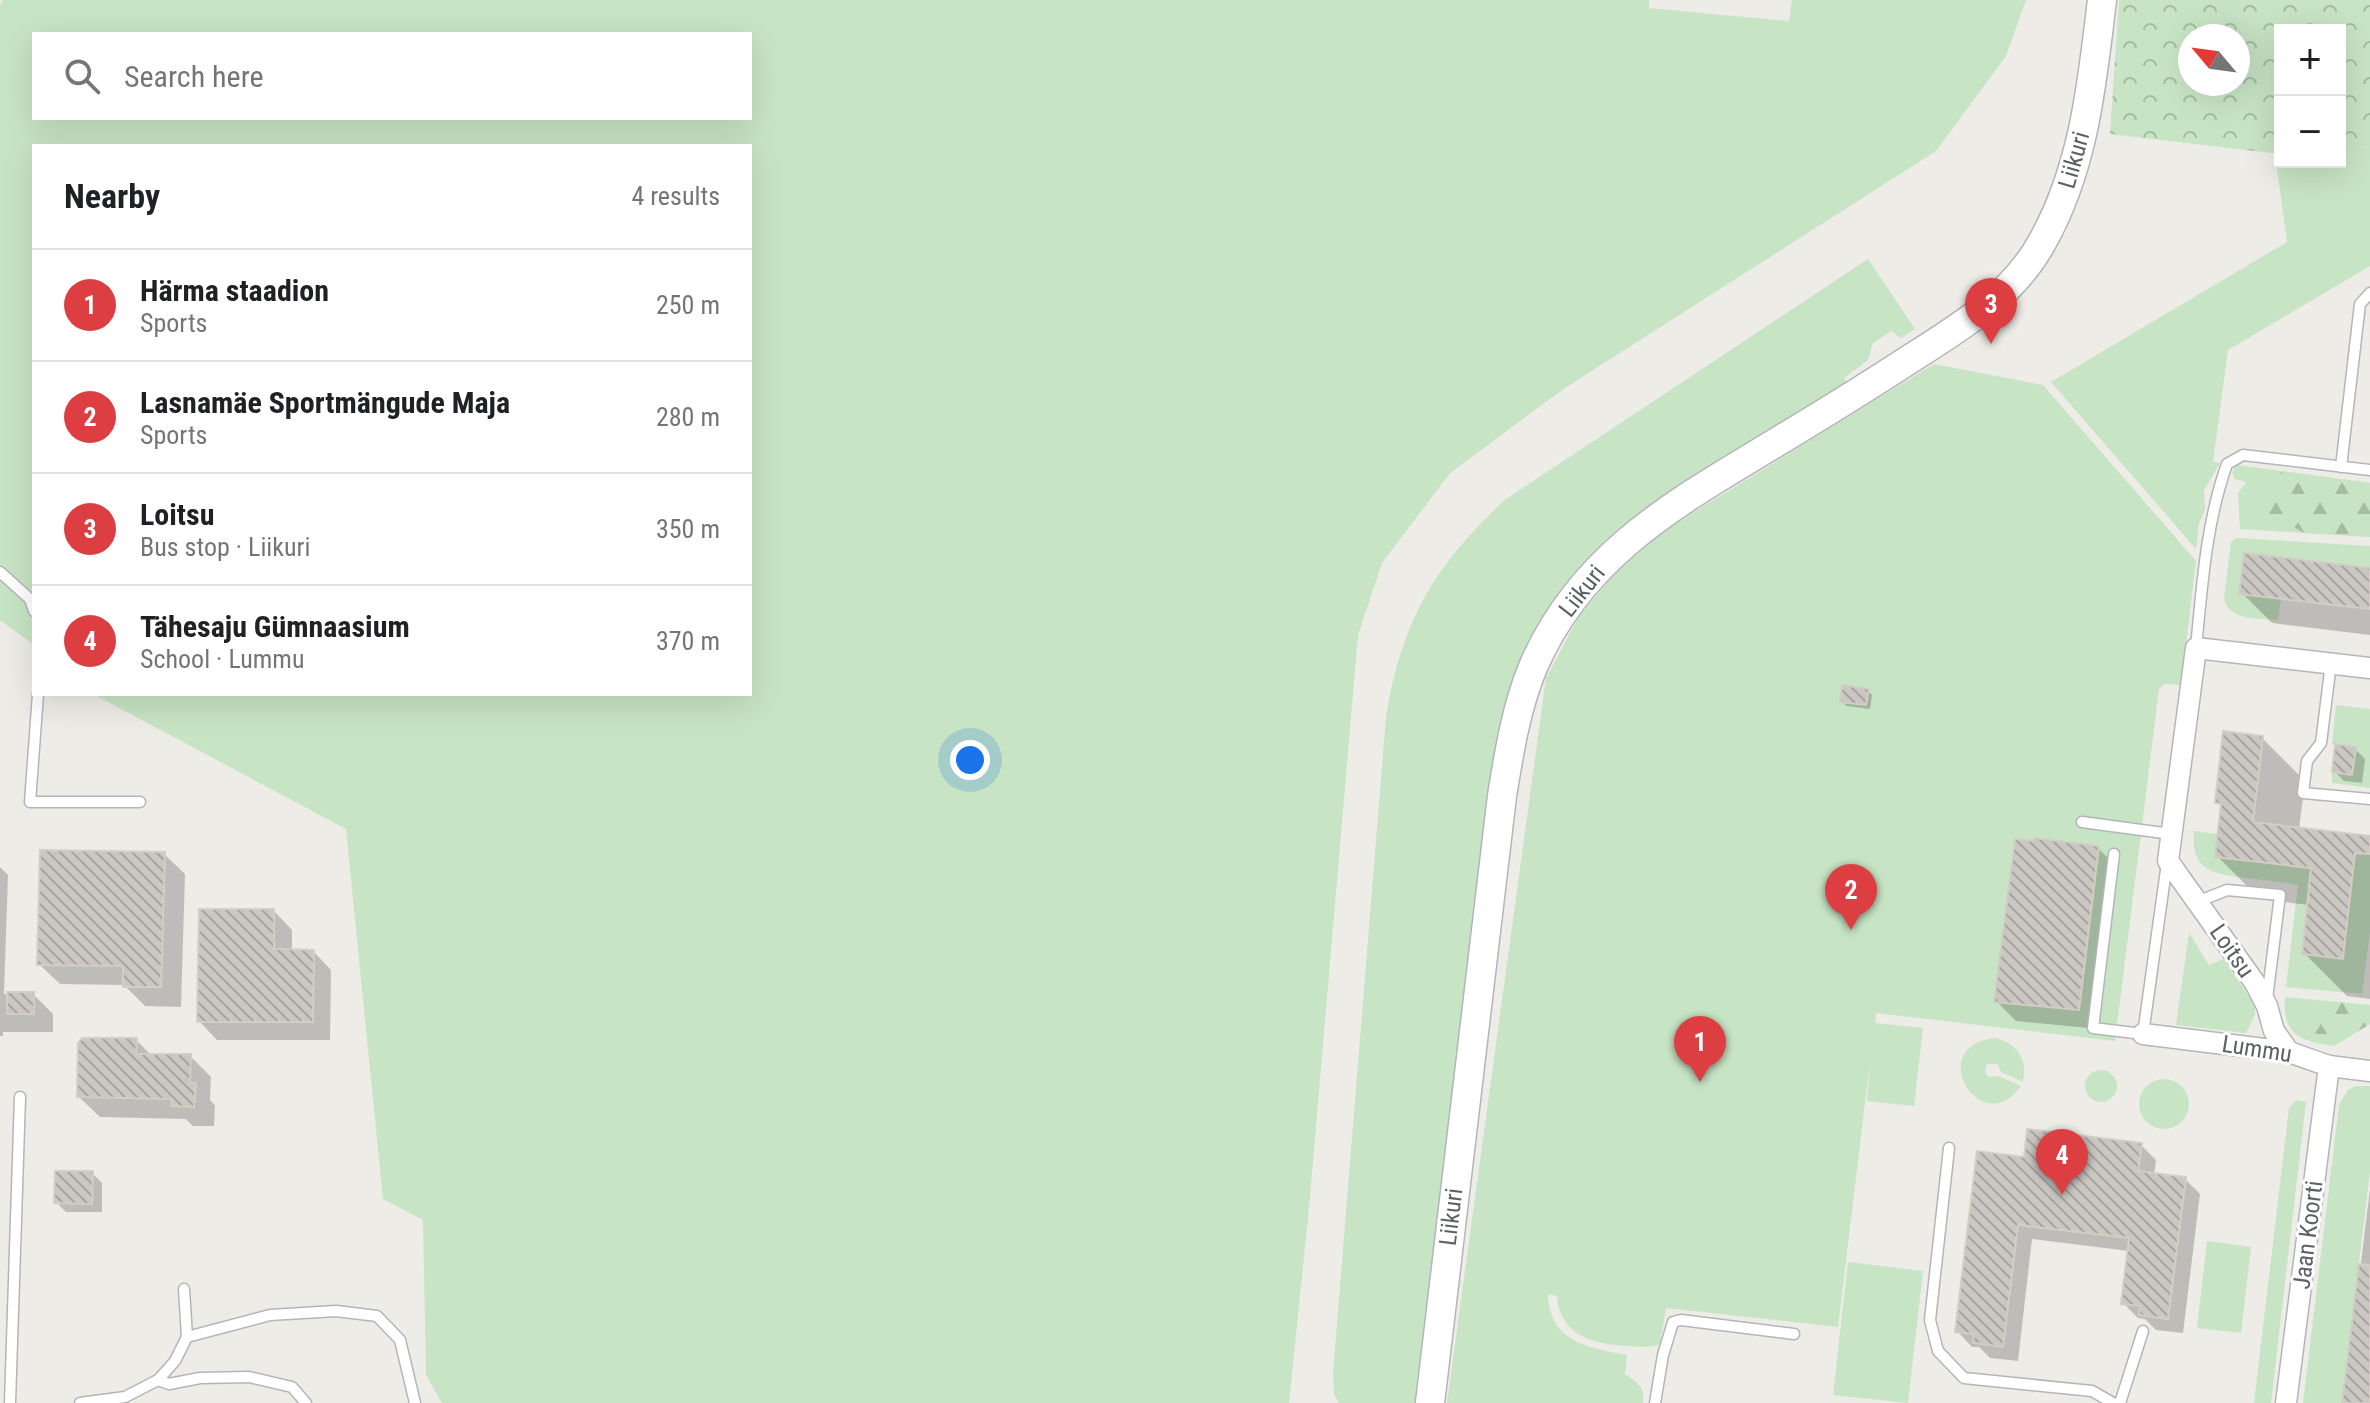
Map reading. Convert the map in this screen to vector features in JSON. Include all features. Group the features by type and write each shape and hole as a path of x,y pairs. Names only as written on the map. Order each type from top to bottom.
{"street":[{"name":"Liikuri","path":"1430,1403 1502,796 1515,725 1533,668 1569,604 1599,567 1623,544 1678,501 1953,331 2013,281 2041,246 2073,174 2086,116 2102,0"},
{"path":"2168,861 2196,648 2370,668"},
{"name":"Loitsu","path":"2168,861 2255,983 2267,1006 2274,1031 2289,1052"},
{"name":"Lummu","path":"2143,1034 2289,1052 2329,1066 2370,1071"},
{"name":"Jaan Koorti","path":"2286,1403 2329,1066"}],"lane":[{"path":"2341,467 2360,304 2370,293"},
{"path":"2196,648 2204,565 2218,488 2227,464 2243,455 2370,470"},
{"path":"0,572 30,599 32,605"},
{"path":"2331,663 2321,743 2307,761 2303,793 2370,799"},
{"path":"38,696 30,802 140,802"},
{"path":"2082,822 2171,834"},
{"path":"2114,854 2093,1028 2143,1034 2168,861"},
{"path":"2197,902 2227,890 2280,895 2267,1006"},
{"path":"0,1403 10,1403 20,1097"},
{"path":"1949,1148 1930,1320 1938,1351 1964,1378 2092,1391 2113,1403"},
{"path":"80,1403 125,1397 158,1380 175,1361 187,1337 184,1289"},
{"path":"187,1337 270,1315 336,1311 377,1316 400,1340 415,1403"},
{"path":"1655,1403 1663,1355 1673,1322 1681,1320 1794,1334"},
{"path":"2120,1403 2143,1331"},
{"path":"158,1380 169,1384 200,1378 249,1377 292,1387 306,1403"}],"green space":[{"path":"3,0 1649,0 1649,8 1789,21 1792,0 2026,0 2006,56 1936,151 1565,388 1450,473 1382,563 1358,635 1309,1208 1289,1403 442,1403 426,1375 423,1220 383,1199 346,829 97,696 752,696 752,144 32,144 32,644 0,620 0,5"},
{"path":"2119,0 2370,0 2370,147 2346,149 2346,24 2274,24 2274,153 2110,134"},
{"path":"2370,147 2370,266 2228,350 2213,462 2220,463 2204,490 2205,510 2199,523 2196,549 2051,382 2287,242 2277,168 2346,168 2346,149"},
{"path":"1868,259 1915,329 1901,338 1891,331 1873,343 1868,360 1844,378 1848,384 1706,472 1535,643 1418,1403 1339,1403 1334,1394 1333,1373 1386,717 1401,651 1412,623 1425,597 1459,548 1506,499"},
{"path":"1934,364 2043,385 2196,561 2181,685 2165,684 2159,689 2115,1041 1876,1013 1875,1023 1923,1028 1914,1106 1867,1101 1870,1061 1838,1327 1666,1308 1660,1344 1644,1347 1615,1345 1591,1340 1572,1329 1559,1310 1557,1296 1548,1294 1555,1323 1563,1333 1586,1345 1627,1355 1625,1374 1640,1386 1643,1403 1447,1403 1546,678 1579,616 1617,571 1665,530"},
{"path":"2236,465 2370,483 2370,537 2240,529 2238,493 2246,482 2235,479 2232,473"},
{"path":"2283,471 2370,483 2370,537 2304,533 2268,513 2266,489"},
{"path":"2236,538 2370,546 2370,568 2244,553 2281,599 2278,620 2246,617 2232,611 2224,599 2231,542"},
{"path":"2336,705 2370,709 2370,788 2332,783 2332,772 2352,774 2356,748 2332,744"},
{"path":"2194,831 2218,834 2216,857 2310,869 2302,953 2343,958 2355,853 2370,854 2370,931 2362,994 2286,987 2298,885 2224,875 2207,868 2196,855"},
{"path":"2189,933 2209,965 2223,959 2255,1005 2255,1015 2246,1033 2176,1025"},
{"path":"2285,997 2370,1005 2370,1024 2334,1046 2312,1042 2290,1028"},
{"path":"2335,1002 2370,1005 2370,1024 2334,1046 2315,1033"},
{"path":"1995,1038 2015,1048 2022,1059 2024,1074 2023,1082 2001,1072 1998,1064 1987,1064 1985,1072 1989,1077 1999,1076 2021,1086 2005,1100 1990,1103 1976,1098 1966,1086 1961,1071 1963,1057 1974,1045"},
{"path":"2101,1070 2112,1075 2117,1086 2112,1097 2101,1102 2090,1097 2085,1086 2090,1075"},
{"path":"2164,1079 2182,1086 2189,1104 2182,1122 2164,1129 2146,1122 2139,1104 2146,1086"},
{"path":"2355,1086 2370,1086 2370,1172 2342,1403 2303,1403 2339,1105 2348,1090"},
{"path":"2297,1100 2306,1102 2271,1403 2254,1403 2289,1108"},
{"path":"2207,1241 2251,1247 2241,1333 2197,1328"},
{"path":"1848,1262 1923,1271 1908,1403 1833,1395"}],"building":[{"path":"2244,553 2370,568 2370,609 2239,594"},
{"path":"1842,685 1869,689 1866,705 1840,702"},
{"path":"2223,731 2263,736 2253,822 2370,836 2370,854 2355,853 2343,959 2302,954 2311,868 2215,857 2221,804 2215,803"},
{"path":"2335,744 2356,747 2352,775 2332,772"},
{"path":"2034,838 2099,846 2079,1010 1994,1002 2015,839 2034,841"},
{"path":"40,850 165,852 161,987 123,987 123,966 37,965"},
{"path":"199,909 274,909 274,949 314,950 313,1022 197,1022"},
{"path":"7,992 34,992 34,1014 7,1014"},
{"path":"82,1038 137,1038 136,1054 191,1054 190,1083 196,1083 194,1107 171,1106 172,1099 77,1097 78,1043"},
{"path":"2027,1129 2142,1143 2138,1171 2186,1177 2168,1319 2139,1315 2140,1306 2121,1304 2129,1238 2018,1225 2003,1347 1973,1343 1974,1334 1955,1332 1977,1151 2024,1157"},
{"path":"55,1171 93,1171 92,1204 54,1203"},
{"path":"2359,1264 2370,1265 2370,1403 2342,1403"}],"place":[{"name":"Loitsu","path":"1991,344"},
{"name":"Lasnamäe Sportmängude Maja","path":"1851,930"},
{"name":"Härma staadion","path":"1700,1082"},
{"name":"Tähesaju Gümnaasium","path":"2062,1195"}]}
